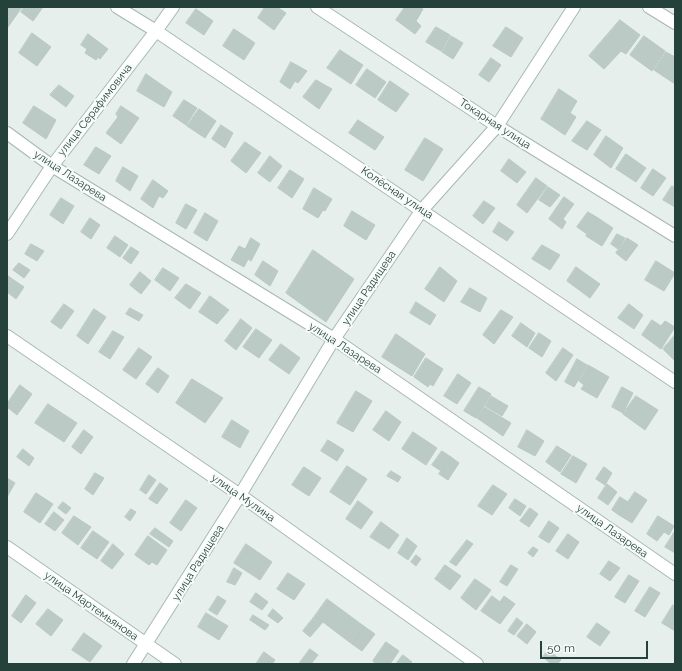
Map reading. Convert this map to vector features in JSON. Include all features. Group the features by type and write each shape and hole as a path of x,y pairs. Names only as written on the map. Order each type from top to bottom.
{"street":[{"name":"Колёсная улица","path":"117,7 156,31 675,382"},
{"name":"улица Серафимовича","path":"7,234 52,166 173,7"},
{"name":"Токарная улица","path":"317,7 496,126 675,236"},
{"name":"улица Радищева","path":"133,664 240,495 334,339 422,210 496,126 574,7"},
{"path":"649,7 675,23"},
{"name":"улица Лазарева","path":"7,133 52,166 334,339 675,574"},
{"name":"улица Мулина","path":"7,336 240,495 477,664"},
{"name":"улица Мартемьянова","path":"7,547 175,664"}],"building":[{"path":"7,7 22,7 8,27 7,26"},
{"path":"24,7 43,7 33,21 21,12"},
{"path":"265,7 277,7 286,13 274,30 258,18"},
{"path":"405,7 419,7 423,9 416,21 421,26 415,34 396,20"},
{"path":"196,9 213,21 204,35 186,23"},
{"path":"620,20 640,35 626,54 621,51 604,69 589,56"},
{"path":"436,27 450,35 441,51 426,42"},
{"path":"506,27 523,38 511,57 493,46"},
{"path":"234,29 255,43 244,60 223,46"},
{"path":"32,33 51,47 37,66 19,53"},
{"path":"88,34 108,49 100,59 98,57 96,60 85,53 87,49 81,45"},
{"path":"451,36 463,43 453,59 442,52"},
{"path":"644,36 665,51 652,71 630,55"},
{"path":"340,50 363,65 351,84 327,68"},
{"path":"666,52 675,57 675,84 654,70"},
{"path":"491,58 501,65 489,82 479,75"},
{"path":"291,62 307,71 298,83 295,81 290,89 280,82"},
{"path":"367,69 386,82 375,98 356,85"},
{"path":"146,74 172,92 164,107 137,91"},
{"path":"316,80 332,89 319,109 303,97"},
{"path":"390,81 409,94 396,112 378,100"},
{"path":"59,85 74,96 66,107 50,95"},
{"path":"559,89 577,101 570,113 576,117 565,135 541,119"},
{"path":"184,100 197,108 186,125 173,116"},
{"path":"34,106 56,120 46,139 23,123"},
{"path":"121,106 139,118 121,144 106,133 118,117 116,114"},
{"path":"199,109 216,121 205,138 187,126"},
{"path":"358,120 384,137 375,150 349,133"},
{"path":"587,121 601,130 587,150 572,141"},
{"path":"221,125 233,133 225,148 212,139"},
{"path":"606,136 623,148 611,168 594,155"},
{"path":"425,138 443,149 423,181 405,170"},
{"path":"245,142 261,153 246,173 231,161"},
{"path":"96,147 111,156 99,174 84,165"},
{"path":"626,154 646,168 636,182 616,169"},
{"path":"270,156 282,166 270,182 258,173"},
{"path":"509,159 526,172 517,183 501,171"},
{"path":"123,167 138,176 130,191 116,181"},
{"path":"653,169 666,178 653,196 641,188"},
{"path":"290,170 304,179 292,198 278,188"},
{"path":"536,178 547,186 527,213 517,205"},
{"path":"153,180 168,191 163,198 159,196 153,208 141,199"},
{"path":"672,186 675,188 675,207 663,200"},
{"path":"548,187 560,195 550,207 539,200"},
{"path":"314,188 332,199 325,211 323,210 318,218 303,209"},
{"path":"564,197 574,204 563,219 566,222 562,229 549,219"},
{"path":"61,198 74,206 63,224 50,215"},
{"path":"484,201 495,208 483,224 473,216"},
{"path":"186,204 197,210 186,229 176,223"},
{"path":"352,211 375,225 366,240 344,226"},
{"path":"588,212 598,218 587,234 577,227"},
{"path":"205,213 218,221 207,241 194,233"},
{"path":"90,218 100,225 91,239 81,232"},
{"path":"598,218 613,228 602,246 586,236"},
{"path":"499,222 514,232 507,241 493,232"},
{"path":"617,234 625,238 618,249 611,244"},
{"path":"115,236 128,245 120,257 107,248"},
{"path":"251,238 260,244 251,261 248,259 244,267 231,260 239,246 245,249"},
{"path":"627,238 638,245 626,261 616,253"},
{"path":"31,244 44,251 37,261 25,254"},
{"path":"542,245 560,255 550,270 532,259"},
{"path":"131,247 139,252 131,264 123,258"},
{"path":"313,250 354,279 326,322 286,293"},
{"path":"263,261 278,271 270,286 255,275"},
{"path":"656,261 675,273 664,291 645,280"},
{"path":"19,263 30,270 24,278 13,270"},
{"path":"440,267 457,281 444,302 425,289"},
{"path":"576,267 600,284 590,298 567,281"},
{"path":"163,268 179,278 170,291 155,280"},
{"path":"140,272 151,281 141,294 130,285"},
{"path":"8,276 24,287 16,299 7,292"},
{"path":"186,284 201,293 190,309 175,298"},
{"path":"470,288 487,298 480,312 461,302"},
{"path":"210,296 229,310 217,324 199,312"},
{"path":"416,302 436,315 430,325 410,313"},
{"path":"64,304 74,311 61,329 51,322"},
{"path":"629,304 643,315 634,329 618,318"},
{"path":"130,308 143,315 139,321 126,314"},
{"path":"94,309 106,317 88,344 77,336"},
{"path":"501,310 513,317 494,344 483,335"},
{"path":"241,319 252,328 236,350 225,341"},
{"path":"652,320 661,326 665,321 675,327 661,349 642,335"},
{"path":"521,323 535,333 527,347 512,336"},
{"path":"256,329 272,340 259,358 243,347"},
{"path":"113,331 124,337 110,359 99,352"},
{"path":"539,333 551,341 542,357 529,348"},
{"path":"396,334 425,354 412,376 382,357"},
{"path":"675,335 675,361 663,349"},
{"path":"281,344 300,358 289,374 269,360"},
{"path":"139,348 152,357 136,379 123,370"},
{"path":"563,348 573,355 556,381 546,373"},
{"path":"426,358 443,369 433,386 430,384 428,387 414,377"},
{"path":"577,359 587,365 574,387 565,382"},
{"path":"588,365 609,377 597,398 581,389 584,385 579,381"},
{"path":"158,368 169,376 158,393 146,384"},
{"path":"458,374 471,383 457,404 444,396"},
{"path":"192,379 223,398 205,423 176,403"},
{"path":"20,385 32,394 17,415 7,407 7,404"},
{"path":"479,387 491,394 476,418 464,411"},
{"path":"622,387 633,393 623,413 612,407"},
{"path":"356,391 372,401 353,432 337,423"},
{"path":"491,396 508,406 502,416 485,406"},
{"path":"636,396 658,410 645,430 623,414"},
{"path":"48,404 77,423 64,442 35,423"},
{"path":"484,407 511,423 503,436 477,418"},
{"path":"386,411 401,422 389,441 373,430"},
{"path":"232,420 249,431 240,448 222,437"},
{"path":"84,430 93,437 81,454 72,447"},
{"path":"527,430 544,441 535,456 518,447"},
{"path":"413,432 437,448 426,465 402,449"},
{"path":"328,440 344,450 337,461 321,451"},
{"path":"557,446 571,455 560,472 546,462"},
{"path":"23,449 34,458 29,466 17,457"},
{"path":"442,451 451,457 441,471 432,465"},
{"path":"573,456 587,464 576,483 561,474"},
{"path":"451,457 459,463 448,480 439,474"},
{"path":"347,466 367,479 350,505 330,492"},
{"path":"304,467 321,478 309,496 292,485"},
{"path":"604,467 612,473 605,485 596,479"},
{"path":"391,471 401,477 398,482 387,476"},
{"path":"95,473 104,478 93,495 85,489"},
{"path":"149,475 156,480 146,494 140,490"},
{"path":"7,478 15,483 7,497"},
{"path":"160,483 168,489 157,504 149,499"},
{"path":"607,484 617,492 608,505 598,498"},
{"path":"493,485 507,494 492,515 478,506"},
{"path":"635,492 647,500 632,523 619,515"},
{"path":"36,493 53,504 40,523 24,512"},
{"path":"620,497 628,502 619,515 612,510"},
{"path":"515,499 526,506 520,516 509,508"},
{"path":"186,500 197,508 181,531 170,523"},
{"path":"358,501 373,512 361,529 346,519"},
{"path":"63,502 71,508 66,514 58,508"},
{"path":"530,508 538,514 529,527 520,521"},
{"path":"131,509 136,512 130,521 125,517"},
{"path":"54,512 64,520 55,531 45,524"},
{"path":"74,516 91,527 78,545 62,533"},
{"path":"658,516 674,526 669,535 664,532 657,541 647,534"},
{"path":"549,521 559,528 549,543 539,537"},
{"path":"381,522 399,535 389,549 370,537"},
{"path":"155,528 173,541 169,547 150,534"},
{"path":"93,531 109,542 97,559 81,548"},
{"path":"675,531 675,553 665,547"},
{"path":"568,534 579,542 568,559 556,551"},
{"path":"148,536 167,550 157,565 152,562 149,565 135,555"},
{"path":"407,538 417,546 408,560 398,553"},
{"path":"467,540 473,544 456,566 450,562"},
{"path":"113,544 124,554 112,569 101,561"},
{"path":"246,544 272,562 260,580 234,563"},
{"path":"533,547 538,550 533,557 528,553"},
{"path":"416,555 421,559 416,566 411,562"},
{"path":"609,561 620,568 610,581 600,574"},
{"path":"445,565 461,576 450,590 435,579"},
{"path":"511,565 518,569 507,586 500,582"},
{"path":"234,568 242,573 235,585 227,582"},
{"path":"288,573 305,584 294,600 277,589"},
{"path":"629,575 639,581 625,603 615,597"},
{"path":"475,579 491,590 476,610 461,598"},
{"path":"650,587 660,593 645,617 635,611"},
{"path":"256,593 268,602 262,610 250,602"},
{"path":"26,595 36,603 21,623 12,616"},
{"path":"218,596 226,601 217,615 209,610"},
{"path":"492,596 500,602 504,596 515,604 500,624 481,611"},
{"path":"327,599 365,627 352,644 315,616"},
{"path":"673,605 675,606 675,631 662,623"},
{"path":"48,609 63,620 51,636 36,624"},
{"path":"273,609 283,618 278,623 268,616"},
{"path":"206,613 228,626 219,640 198,627"},
{"path":"253,615 269,625 265,630 250,620"},
{"path":"315,616 323,622 310,637 303,631"},
{"path":"517,618 523,623 514,635 508,631"},
{"path":"597,623 610,632 600,646 587,637"},
{"path":"527,624 536,632 527,644 517,636"},
{"path":"365,627 375,634 362,651 352,644"},
{"path":"84,633 102,646 90,662 72,650"},
{"path":"386,642 399,651 390,664 376,664 373,661"},
{"path":"310,649 318,655 311,664 299,664"},
{"path":"548,650 561,660 557,664 551,664 543,657"},
{"path":"264,652 275,660 272,664 256,664"},
{"path":"403,655 412,662 410,664 396,664"}]}
